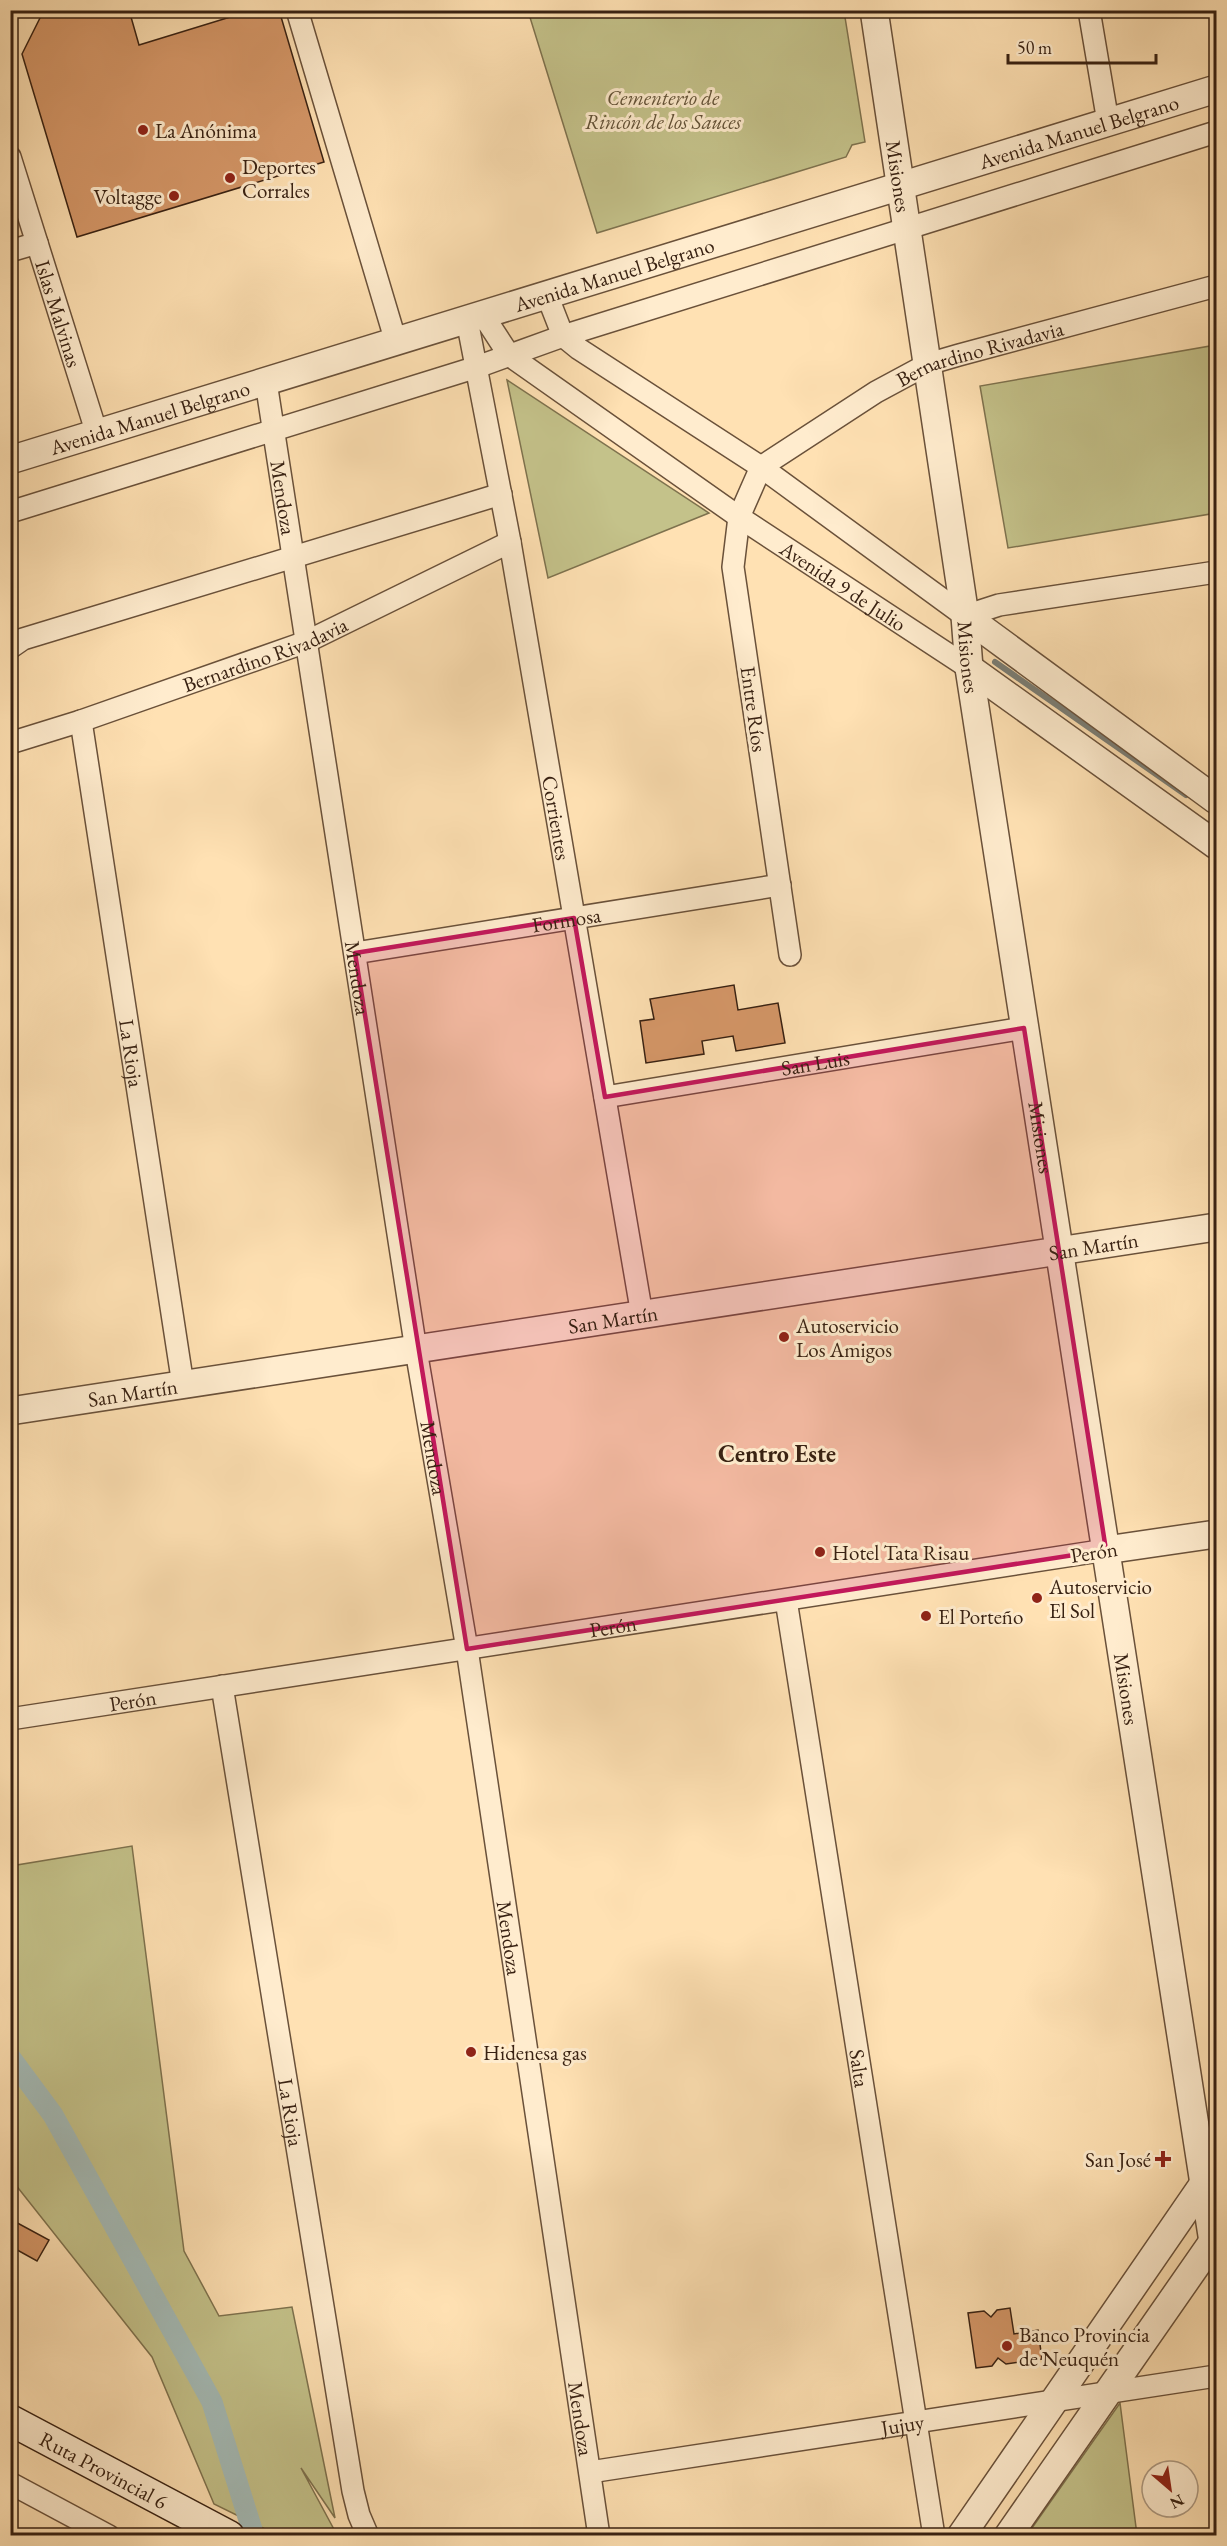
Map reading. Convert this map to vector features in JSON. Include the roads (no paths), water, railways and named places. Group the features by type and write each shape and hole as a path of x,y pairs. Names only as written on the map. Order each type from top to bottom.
{"main road":[{"name":"Ruta Provincial 6","path":"10,2420 230,2535"}],"street":[{"path":"297,10 396,342"},
{"name":"Misiones","path":"874,10 965,616 969,668 1024,1028 1106,1550 1210,2174 1215,2247"},
{"path":"1089,10 1108,122"},
{"name":"Avenida Manuel Belgrano","path":"10,460 1216,89"},
{"path":"10,512 477,367 563,336 1216,132"},
{"name":"Islas Malvinas","path":"10,157 97,434"},
{"path":"10,252 37,243"},
{"name":"Bernardino Rivadavia","path":"761,467 876,392 928,364 1216,286"},
{"path":"548,295 563,336"},
{"name":"Avenida 9 de Julio","path":"475,318 509,355 739,518 969,668 1216,845"},
{"name":"Corrientes","path":"475,318 477,367 510,542 642,1315"},
{"name":"Avenida 9 de Julio","path":"563,336 761,467 1216,800"},
{"name":"Mendoza","path":"266,382 416,1350 467,1649 599,2535"},
{"name":"Entre Ríos","path":"761,467 739,518 733,567 789,955"},
{"path":"10,648 23,639 501,494"},
{"name":"Bernardino Rivadavia","path":"10,743 81,721 306,642 510,542"},
{"path":"965,616 999,605 1216,572"},
{"name":"La Rioja","path":"81,721 183,1385"},
{"name":"Formosa","path":"355,953 780,885"},
{"name":"San Luis","path":"605,1097 1024,1028"},
{"name":"San Martín","path":"10,1411 1216,1227"},
{"name":"Perón","path":"10,1719 1216,1534"},
{"name":"Salta","path":"786,1600 934,2535"},
{"name":"La Rioja","path":"222,1686 353,2491 359,2515 368,2535"},
{"path":"961,2535 1210,2174"},
{"path":"1008,2535 1108,2392 1215,2247"},
{"name":"Jujuy","path":"590,2472 1216,2376"},
{"path":"10,2482 109,2535"}],"waterway":[{"path":"995,662 1186,795"},
{"path":"10,2057 53,2115 212,2402 254,2536"}],"place":[{"name":"La Anónima","path":"143,130"},
{"name":"Deportes Corrales","path":"230,178"},
{"name":"Voltagge","path":"174,196"},
{"name":"Autoservicio Los Amigos","path":"784,1337"},
{"name":"Hotel Tata Risau","path":"820,1552"},
{"name":"Autoservicio El Sol","path":"1037,1598"},
{"name":"El Porteño","path":"926,1616"},
{"name":"Hidenesa gas","path":"471,2052"},
{"name":"San José","path":"1163,2159"},
{"name":"Banco Provincia de Neuquén","path":"1007,2346"}],"district":[{"name":"Centro Este","path":"777,1453"}],"park label":[{"name":"Cementerio de Rincón de los Sauces","path":"663,109"}]}
